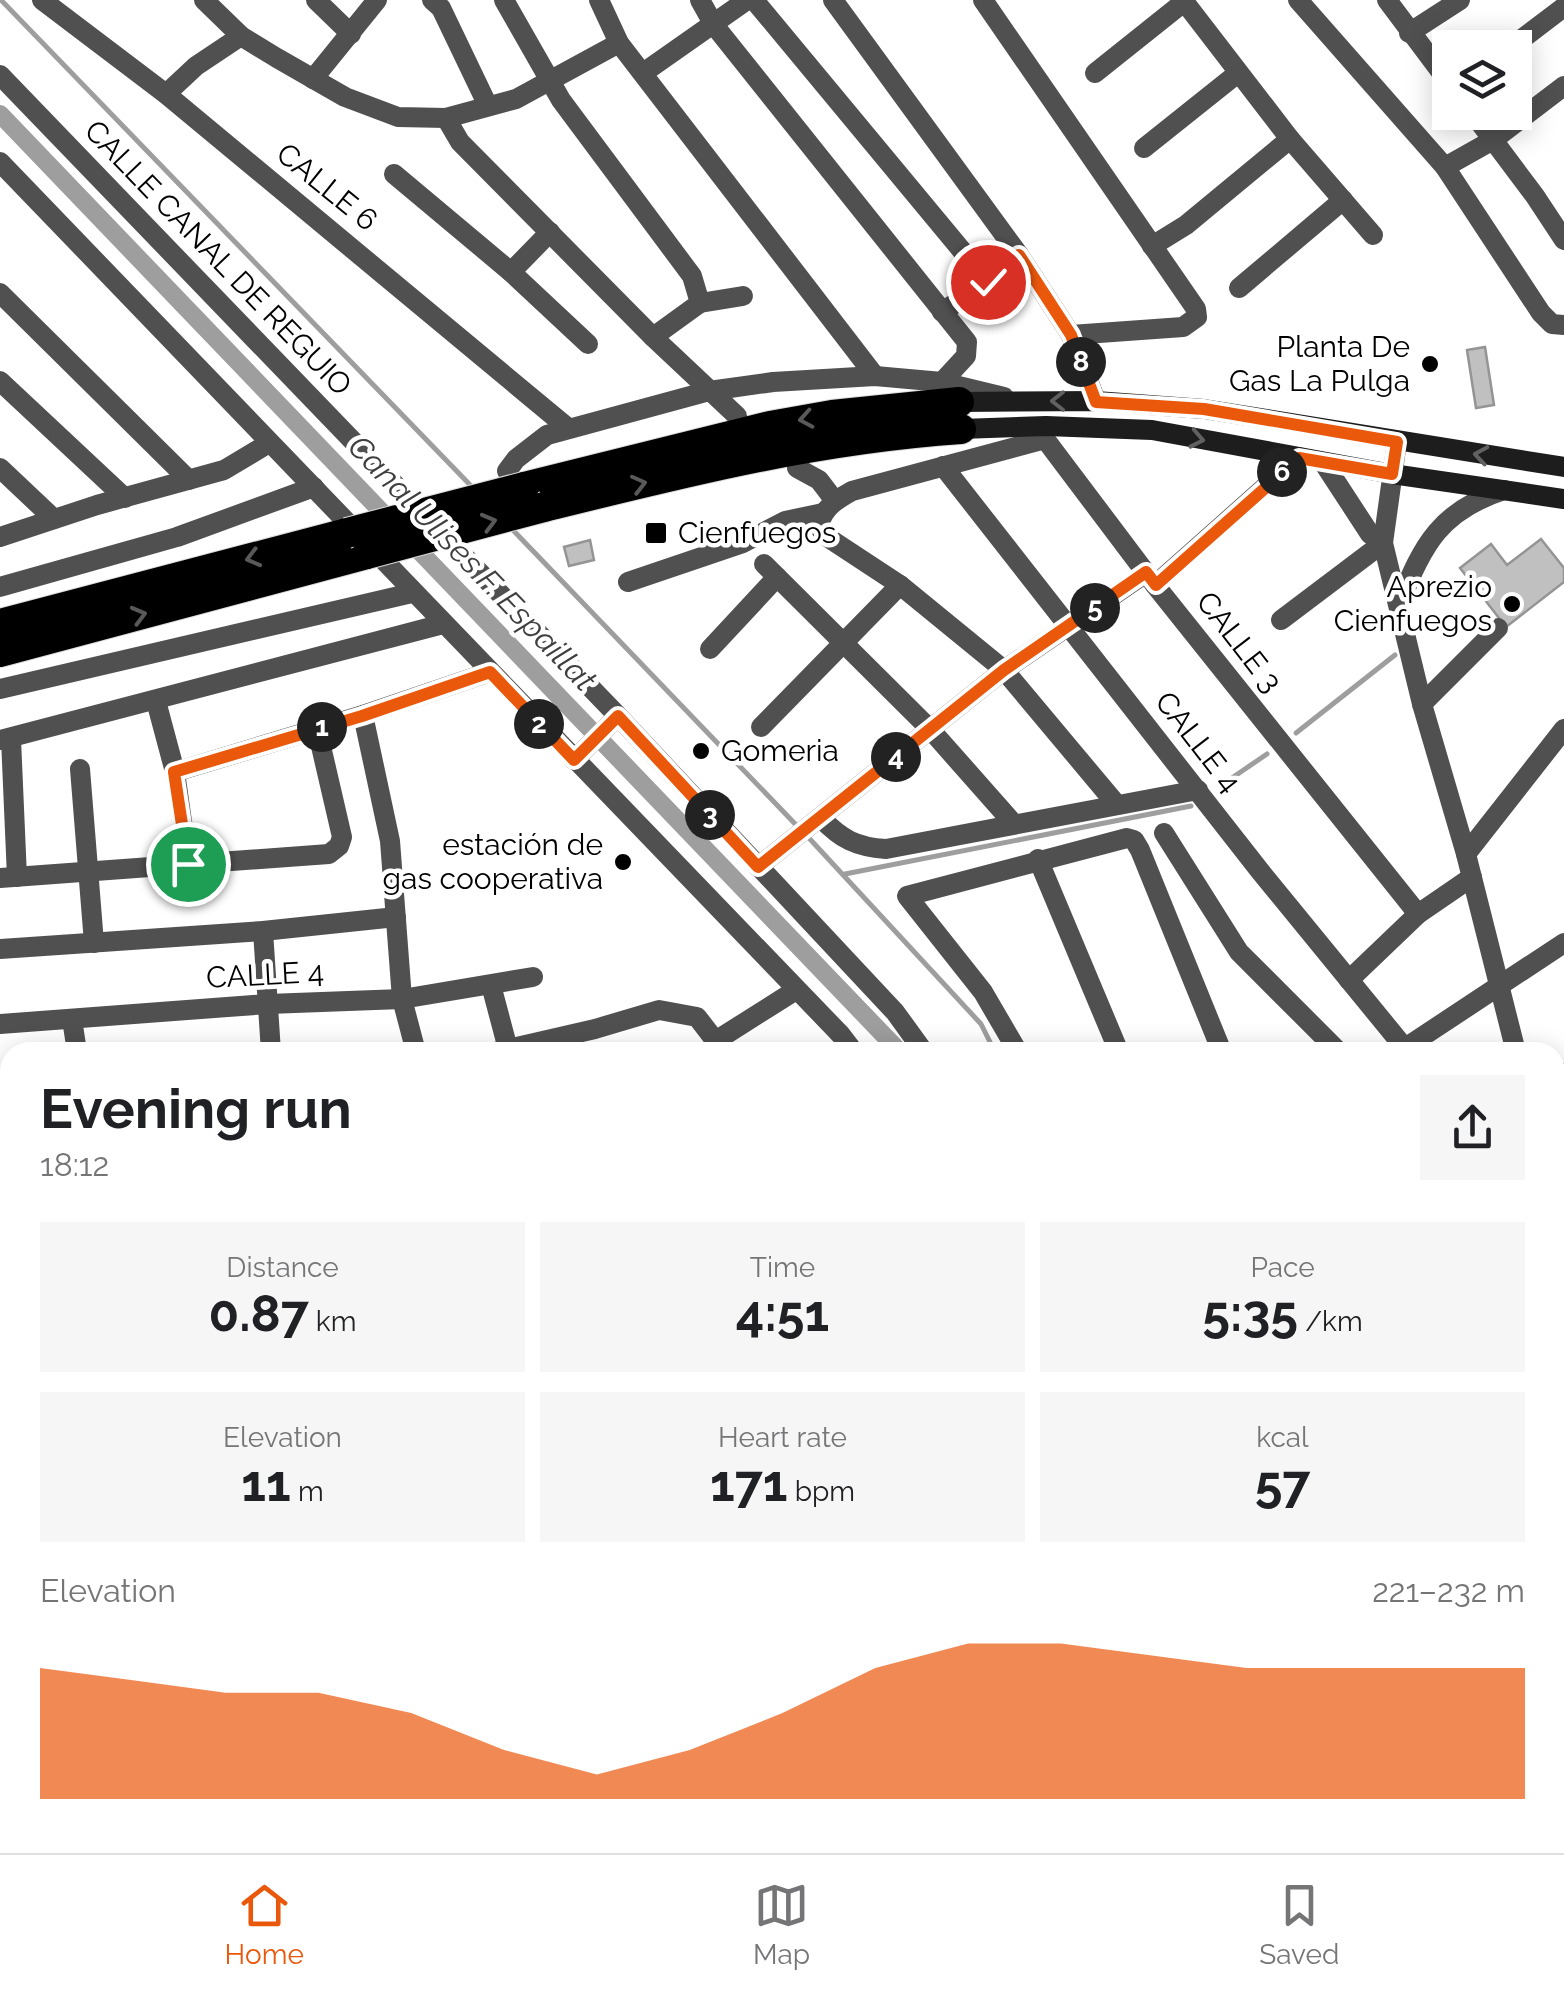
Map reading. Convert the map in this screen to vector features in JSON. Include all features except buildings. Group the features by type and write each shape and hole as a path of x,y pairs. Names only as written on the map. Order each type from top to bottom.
{"highway":[{"path":"0,652 525,488 832,441 954,405"},
{"path":"0,624 357,543"}],"main road":[{"path":"954,405 1096,402 1204,409 1564,467"},
{"path":"954,405 1045,433 1152,430 1392,474 1564,499"}],"street":[{"name":"CALLE 6","path":"42,0 166,94 568,428"},
{"path":"204,0 241,36 345,97 398,117 446,118 516,98 619,43"},
{"path":"316,0 351,34"},
{"path":"313,79 377,0"},
{"path":"432,0 442,8 488,106"},
{"path":"504,0 550,81 692,276 700,304"},
{"path":"599,0 619,43 875,376"},
{"path":"525,488 516,459 547,435 708,391 774,382 875,376 954,405 967,342 714,25 700,0"},
{"path":"643,73 751,0 988,282"},
{"path":"833,0 1019,255 1071,335 1096,402"},
{"path":"983,0 1196,309 1197,317 1184,326 1071,335"},
{"path":"1298,0 1445,168 1541,313 1552,324 1564,325"},
{"path":"1387,0 1432,61"},
{"path":"1410,33 1460,0"},
{"path":"1095,73 1184,1 1290,139 1373,235"},
{"path":"1532,31 1559,10"},
{"path":"166,94 196,66 241,36"},
{"path":"1144,148 1238,74"},
{"name":"CALLE CANAL DE REGUIO","path":"0,75 613,721 758,867 895,1012 917,1042"},
{"path":"1445,168 1493,140 1564,86"},
{"path":"446,118 460,142 737,416"},
{"path":"1486,130 1564,240"},
{"path":"1152,246 1186,225 1290,139"},
{"path":"2,170 490,672 578,756 846,1042"},
{"path":"394,174 588,344"},
{"path":"1239,288 1342,200"},
{"path":"510,272 550,232"},
{"path":"942,312 988,282 1019,255"},
{"path":"0,293 189,480"},
{"path":"653,337 700,304 743,296"},
{"path":"0,381 125,498"},
{"path":"628,582 743,543 784,521 828,507 852,491 1045,433"},
{"name":"CALLE 3","path":"1045,433 1151,579 1418,914"},
{"path":"1397,442 1383,543 1513,1042"},
{"path":"0,537 224,470 269,443"},
{"path":"758,867 1004,670 1151,579 1299,458"},
{"path":"1323,462 1370,534 1383,543"},
{"name":"CALLE 4","path":"943,466 1399,1042"},
{"path":"0,468 54,519"},
{"path":"797,468 820,480 828,507 819,525 824,535 900,585 1004,670 1117,805"},
{"path":"0,587 177,537 314,487"},
{"path":"1400,602 1415,563 1432,535 1477,499 1504,490"},
{"path":"1281,620 1383,543"},
{"path":"710,649 771,571 930,729 1014,824"},
{"path":"760,726 900,585"},
{"path":"0,689 412,592"},
{"path":"317,729 342,837 339,846 329,854 9,877 6,740 443,624"},
{"path":"1422,704 1498,628"},
{"path":"174,772 362,716 490,672"},
{"path":"156,700 174,772 188,864"},
{"path":"362,716 390,841 402,998 413,1042"},
{"path":"578,756 613,721"},
{"path":"1466,854 1564,729"},
{"path":"80,770 85,872 94,943"},
{"path":"808,827 837,835 858,847 886,849 1198,790"},
{"path":"1164,833 1239,952 1329,1042"},
{"path":"1012,1042 983,992 907,896 1127,838 1135,842 1218,1042"},
{"path":"1038,860 1115,1042"},
{"path":"1349,980 1418,914 1472,878"},
{"path":"0,948 263,931 396,917"},
{"path":"263,931 270,1042"},
{"path":"1418,1042 1564,943"},
{"name":"CALLE 4","path":"0,1024 402,998 533,977"},
{"path":"491,986 500,1042"},
{"path":"726,1042 796,990"},
{"path":"539,1042 659,1010 697,1017 718,1042"},
{"path":"72,1019 75,1042"},
{"path":"582,1032 589,1042"}],"waterway":[{"path":"1,0 475,490"},
{"name":"Canal Ulises F. Espaillat","path":"0,114 890,1042"},
{"path":"510,527 800,829"},
{"path":"1296,733 1395,655"},
{"path":"1226,782 1267,754"},
{"path":"845,874 1191,806"},
{"path":"808,837 981,1024 990,1042"}],"place":[{"name":"Planta De Gas La Pulga","path":"1430,364"},
{"name":"Cienfuegos","path":"656,533"},
{"name":"Aprezio Cienfuegos","path":"1512,604"},
{"name":"Gomeria","path":"701,751"},
{"name":"estación de gas cooperativa","path":"623,862"}],"route":[{"path":"188,864 174,772 362,716 490,672 574,760 618,716 758,867 1004,670 1146,572 1156,585 1299,458 1392,474 1397,442 1204,409 1096,402 1071,335 1019,255 988,282"}]}
